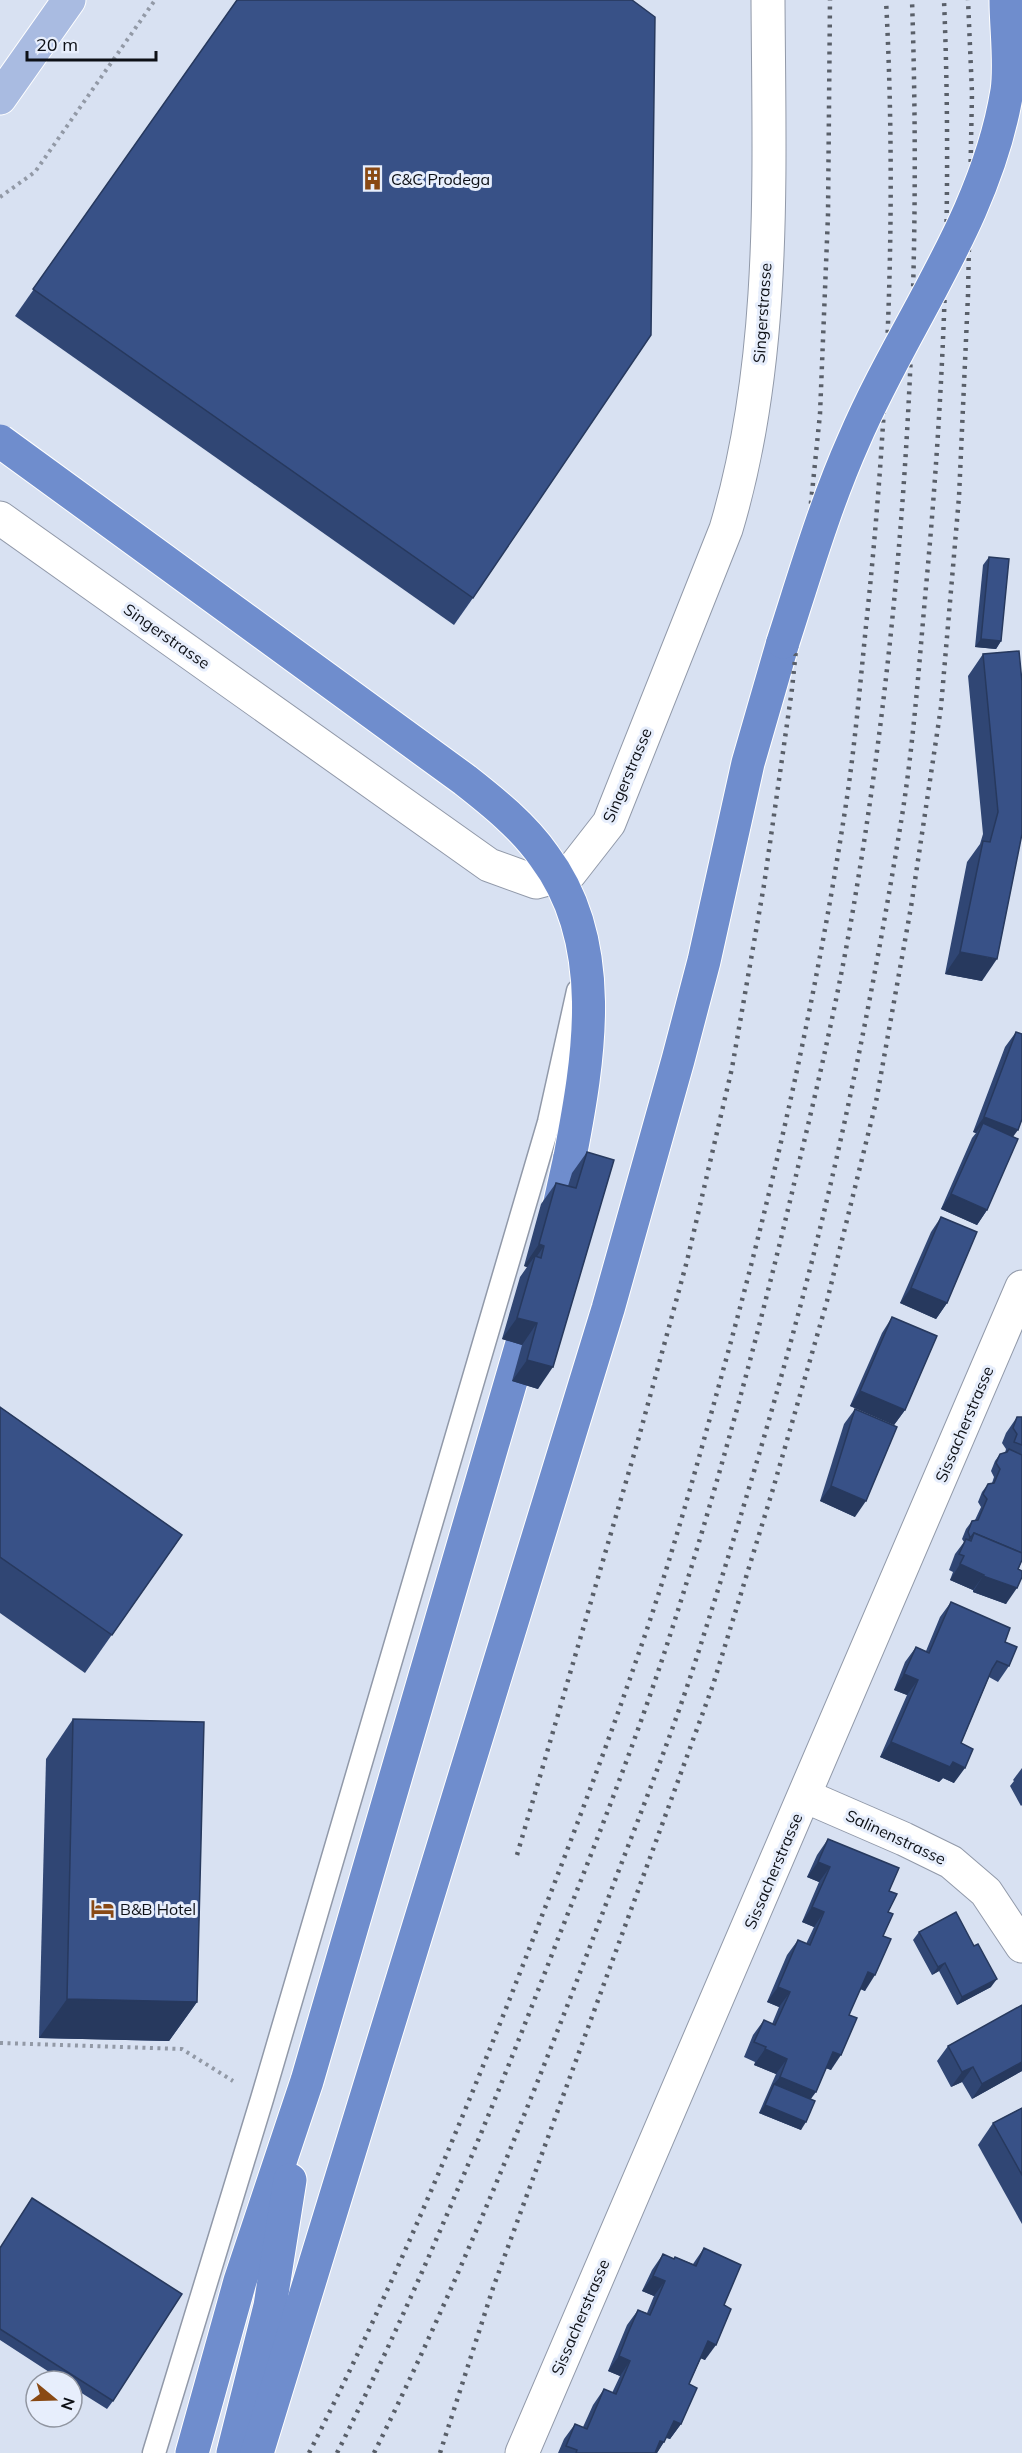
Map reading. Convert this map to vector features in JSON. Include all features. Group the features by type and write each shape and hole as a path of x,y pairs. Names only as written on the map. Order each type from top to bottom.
{"highway":[{"path":"257,2453 608,1310 704,961 748,763 818,531 854,439 958,238 992,153 1007,88 1006,0"},
{"path":"0,441 465,780 524,832 545,856 564,888 578,920 587,959 588,991 583,1089 568,1167 544,1268 307,2081 240,2281 192,2453"},
{"path":"232,2453 270,2306 307,2081"},
{"path":"277,2453 337,2190"}],"main road":[{"path":"0,98 69,0"}],"street":[{"name":"Singerstrasse","path":"0,518 489,865 536,882 570,873 609,823 726,529 741,479 752,427 764,300 770,136 768,14"},
{"name":"Sissacherstrasse","path":"522,2453 1022,1287"},
{"name":"Salinenstrasse","path":"805,1796 951,1862 986,1892 1022,1946"}],"lane":[{"path":"154,2453 262,2099 549,1122 581,977 587,917 570,873"}],"path":[{"path":"0,197 35,172 155,0"},
{"path":"0,2043 182,2049 262,2099"}],"building":[{"name":"C&C Prodega","path":"237,0 632,0 655,17 651,335 473,598 33,289"},
{"path":"989,557 1009,559 1001,641 981,639"},
{"path":"1019,651 1022,682 1022,834 997,959 960,952 983,841 990,842 998,812 983,654"},
{"path":"1016,1032 1022,1034 1022,1119 1018,1130 984,1117"},
{"path":"983,1123 1018,1139 987,1210 951,1194"},
{"path":"587,1152 614,1160 553,1367 527,1360 537,1323 517,1318 535,1256 541,1258 544,1246 539,1244 556,1183 576,1188"},
{"path":"941,1217 977,1232 947,1303 911,1288"},
{"path":"892,1317 937,1336 905,1410 860,1391"},
{"path":"0,1407 182,1535 112,1635 0,1557"},
{"path":"855,1409 897,1427 866,1501 831,1486"},
{"path":"1017,1417 1022,1417 1022,1445 1014,1442 1017,1434 1013,1428"},
{"path":"1009,1449 1022,1455 1022,1553 974,1533 969,1540 968,1532 972,1521 978,1520 987,1499 983,1494 988,1484 994,1483 1000,1469 996,1463 1000,1454"},
{"path":"974,1533 1022,1553 1018,1569 1022,1571 1022,1577 1017,1588 983,1576 960,1564 964,1556 959,1554 966,1539 971,1541"},
{"path":"951,1602 1010,1628 1005,1642 1017,1647 1009,1666 997,1661 992,1669 961,1743 973,1749 965,1768 953,1762 950,1767 891,1742 918,1680 904,1674 916,1647 929,1653"},
{"path":"73,1719 204,1722 197,2002 67,1999"},
{"path":"828,1839 899,1868 889,1891 897,1894 888,1912 893,1914 883,1936 891,1939 875,1975 868,1972 849,2015 857,2018 841,2055 833,2052 816,2092 780,2077 787,2059 754,2042 764,2020 775,2025 790,1992 778,1987 798,1940 810,1945 824,1912 812,1907 830,1867 818,1862"},
{"path":"956,1912 974,1946 978,1944 997,1979 962,1997 945,1963 938,1967 919,1932"},
{"path":"1022,2005 1022,2062 982,2084 973,2067 962,2072 948,2046"},
{"path":"774,2084 815,2101 806,2122 765,2105"},
{"path":"1022,2108 1022,2175 993,2123"},
{"path":"32,2198 182,2294 113,2401 84,2383 84,2369 63,2369 0,2329 0,2248"},
{"path":"704,2248 741,2265 724,2305 731,2309 716,2345 708,2341 689,2384 697,2388 681,2424 674,2421 664,2442 660,2441 655,2453 576,2453 577,2450 566,2446 575,2424 587,2429 604,2389 616,2394 630,2361 619,2356 628,2333 638,2310 650,2315 665,2281 653,2276 663,2254 696,2266"}],"railway":[{"path":"517,1855 637,1444 687,1261 732,1068 764,885 792,689 820,414 828,215 830,0"},
{"path":"309,2453 373,2321 462,2118 614,1725 683,1515 743,1297 777,1158 808,1017 835,875 852,760 874,548 885,392 890,235 891,157 886,0"},
{"path":"337,2453 398,2326 481,2132 534,2002 650,1695 700,1538 735,1415 768,1292 814,1099 837,995 856,892 873,781 898,559 912,336 914,224 912,0"},
{"path":"374,2453 437,2320 495,2185 577,1981 671,1732 707,1625 765,1435 833,1174 859,1055 892,876 916,702 938,441 945,294 947,147 944,0"},
{"path":"440,2453 493,2288 713,1685 827,1301 876,1102 911,907 941,707 959,497 968,295 972,93 968,0"}],"place":[{"name":"C&C Prodega","path":"373,179"},
{"name":"B&B Hotel","path":"102,1909"}]}
